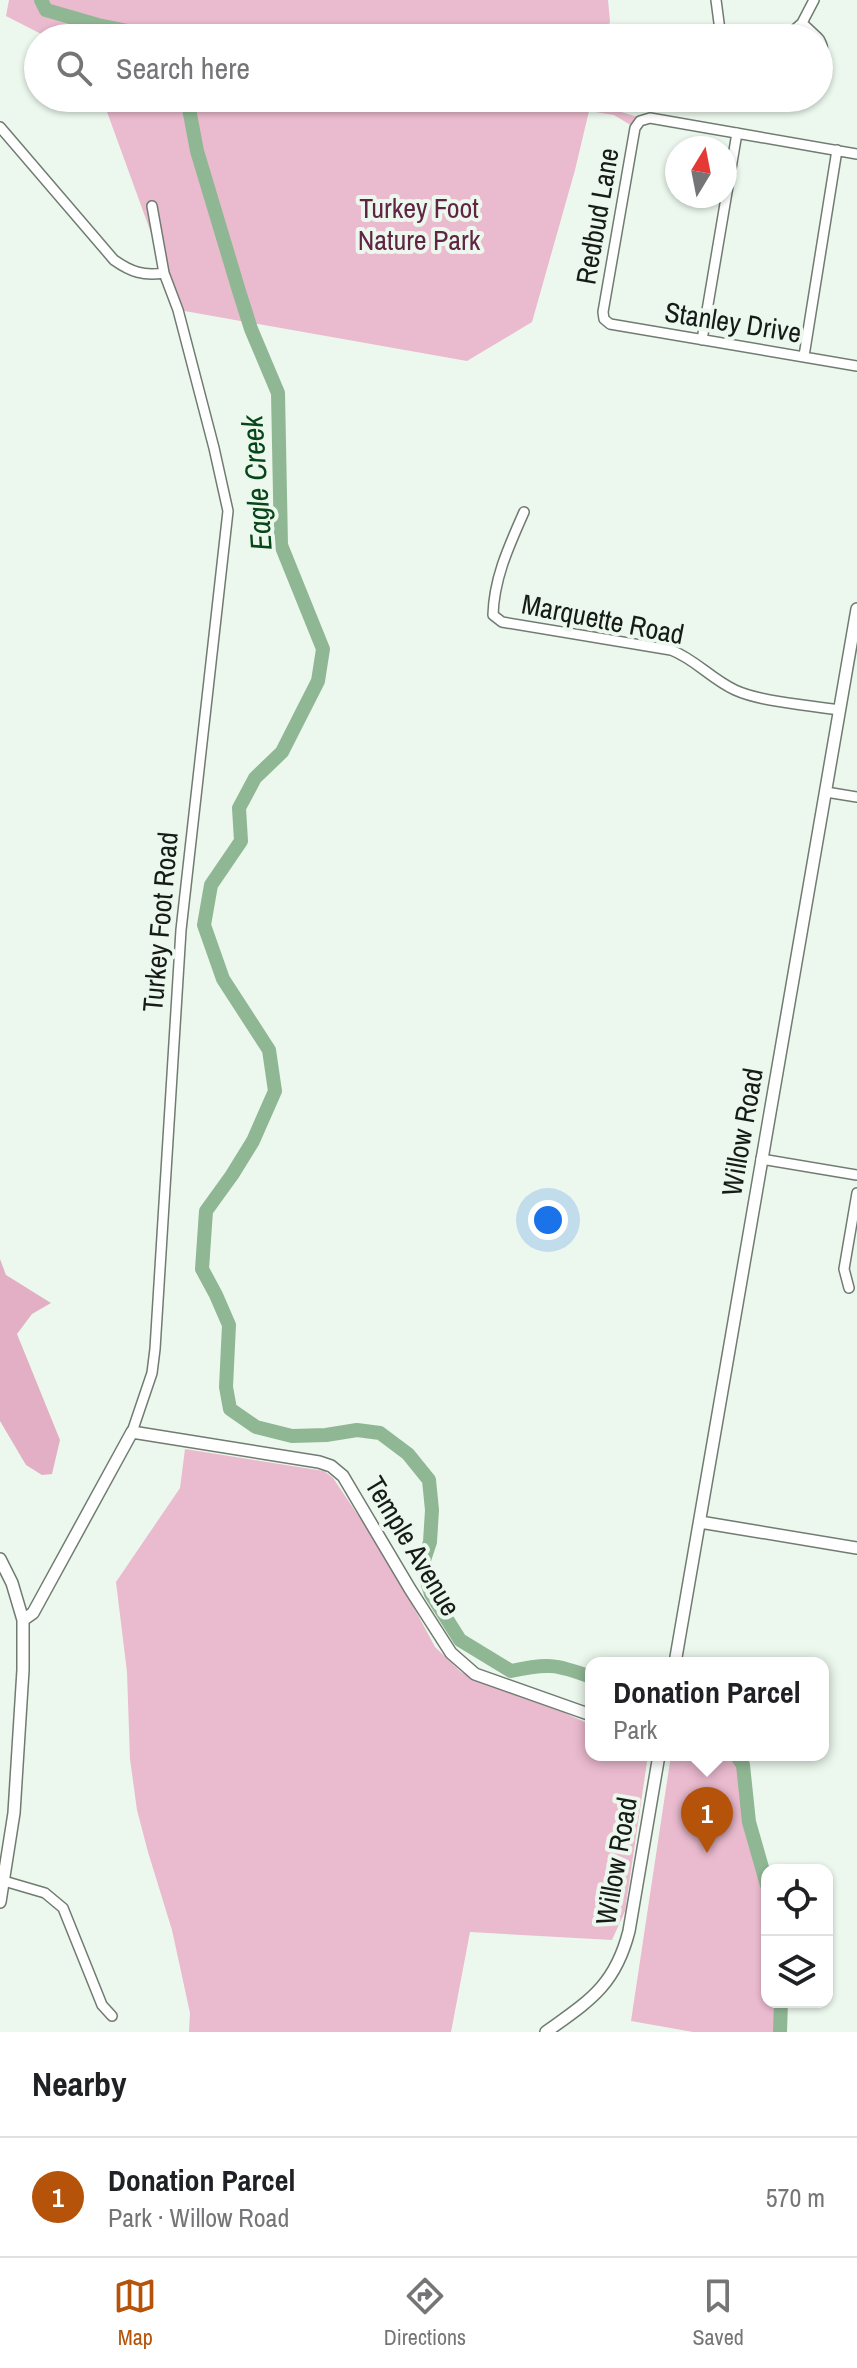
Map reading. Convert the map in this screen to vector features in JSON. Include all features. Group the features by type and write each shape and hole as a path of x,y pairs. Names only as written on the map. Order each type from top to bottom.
{"street":[{"path":"716,0 719,24"},
{"path":"802,23 814,0"},
{"name":"Redbud Lane","path":"604,319 623,190 635,128 640,121 650,118 737,133"},
{"path":"0,127 114,260 136,274 164,273"},
{"path":"702,340 737,133 857,154"},
{"path":"804,356 837,150"},
{"name":"Turkey Foot Road","path":"23,1620 33,1613 132,1432 152,1373 155,1349 181,930 228,511 178,310 164,273 152,206"},
{"name":"Stanley Drive","path":"604,319 610,324 857,366"},
{"name":"Marquette Road","path":"524,512 497,579 493,615 502,622 671,650 691,659 729,687 746,694 839,710"},
{"name":"Willow Road","path":"676,1657 857,609"},
{"path":"826,792 857,797"},
{"path":"761,1159 857,1175"},
{"path":"849,1288 844,1269 857,1193"},
{"name":"Temple Avenue","path":"132,1432 331,1466 343,1476 451,1653 475,1674 585,1713"},
{"path":"700,1522 857,1548"},
{"path":"0,1559 12,1583 23,1620 17,1770 0,1902"},
{"name":"Willow Road","path":"546,2032 606,1984 622,1955 629,1931 658,1761"},
{"path":"4,1881 45,1893 63,1908 102,2005 112,2016"}],"green space":[{"path":"9,0 608,0 610,21 609,24 24,25 6,16"},
{"name":"Turkey Foot Nature Park","path":"107,112 589,112 532,322 467,361 179,310"},
{"name":"Turkey Foot Nature Park","path":"595,112 621,112 638,117 632,126 614,115"},
{"path":"185,1449 324,1471 333,1478 389,1561 435,1647 461,1672 585,1722 585,1761 647,1761 625,1911 612,1940 470,1932 451,2032 189,2032 190,2013 172,1930 137,1810 130,1759 127,1672 116,1582 180,1488"},
{"path":"670,1761 740,1761 749,1822 761,1864 761,2008 779,2008 779,2032 693,2032 631,2021"}],"shaded area":[{"path":"0,1259 6,1275 51,1303 32,1314 17,1334 60,1440 52,1474 42,1475 26,1465 0,1421"}],"waterway":[{"name":"Eagle Creek","path":"41,0 46,10 95,24"},
{"name":"Eagle Creek","path":"190,112 197,151 239,291 278,393 281,545 323,649 318,681 282,752 255,778 239,808 241,841 211,885 204,925 223,979 269,1050 275,1091 253,1141 206,1211 202,1269 229,1325 226,1387 230,1409 256,1427 292,1436 357,1430 380,1433 408,1454 429,1480 432,1510 430,1542 422,1566 431,1594 460,1640 511,1671 551,1666 585,1675"},
{"name":"Eagle Creek","path":"740,1761 749,1822 761,1864"},
{"name":"Eagle Creek","path":"780,2032 781,2008"}],"place":[{"name":"Donation Parcel","path":"707,1853"}]}
